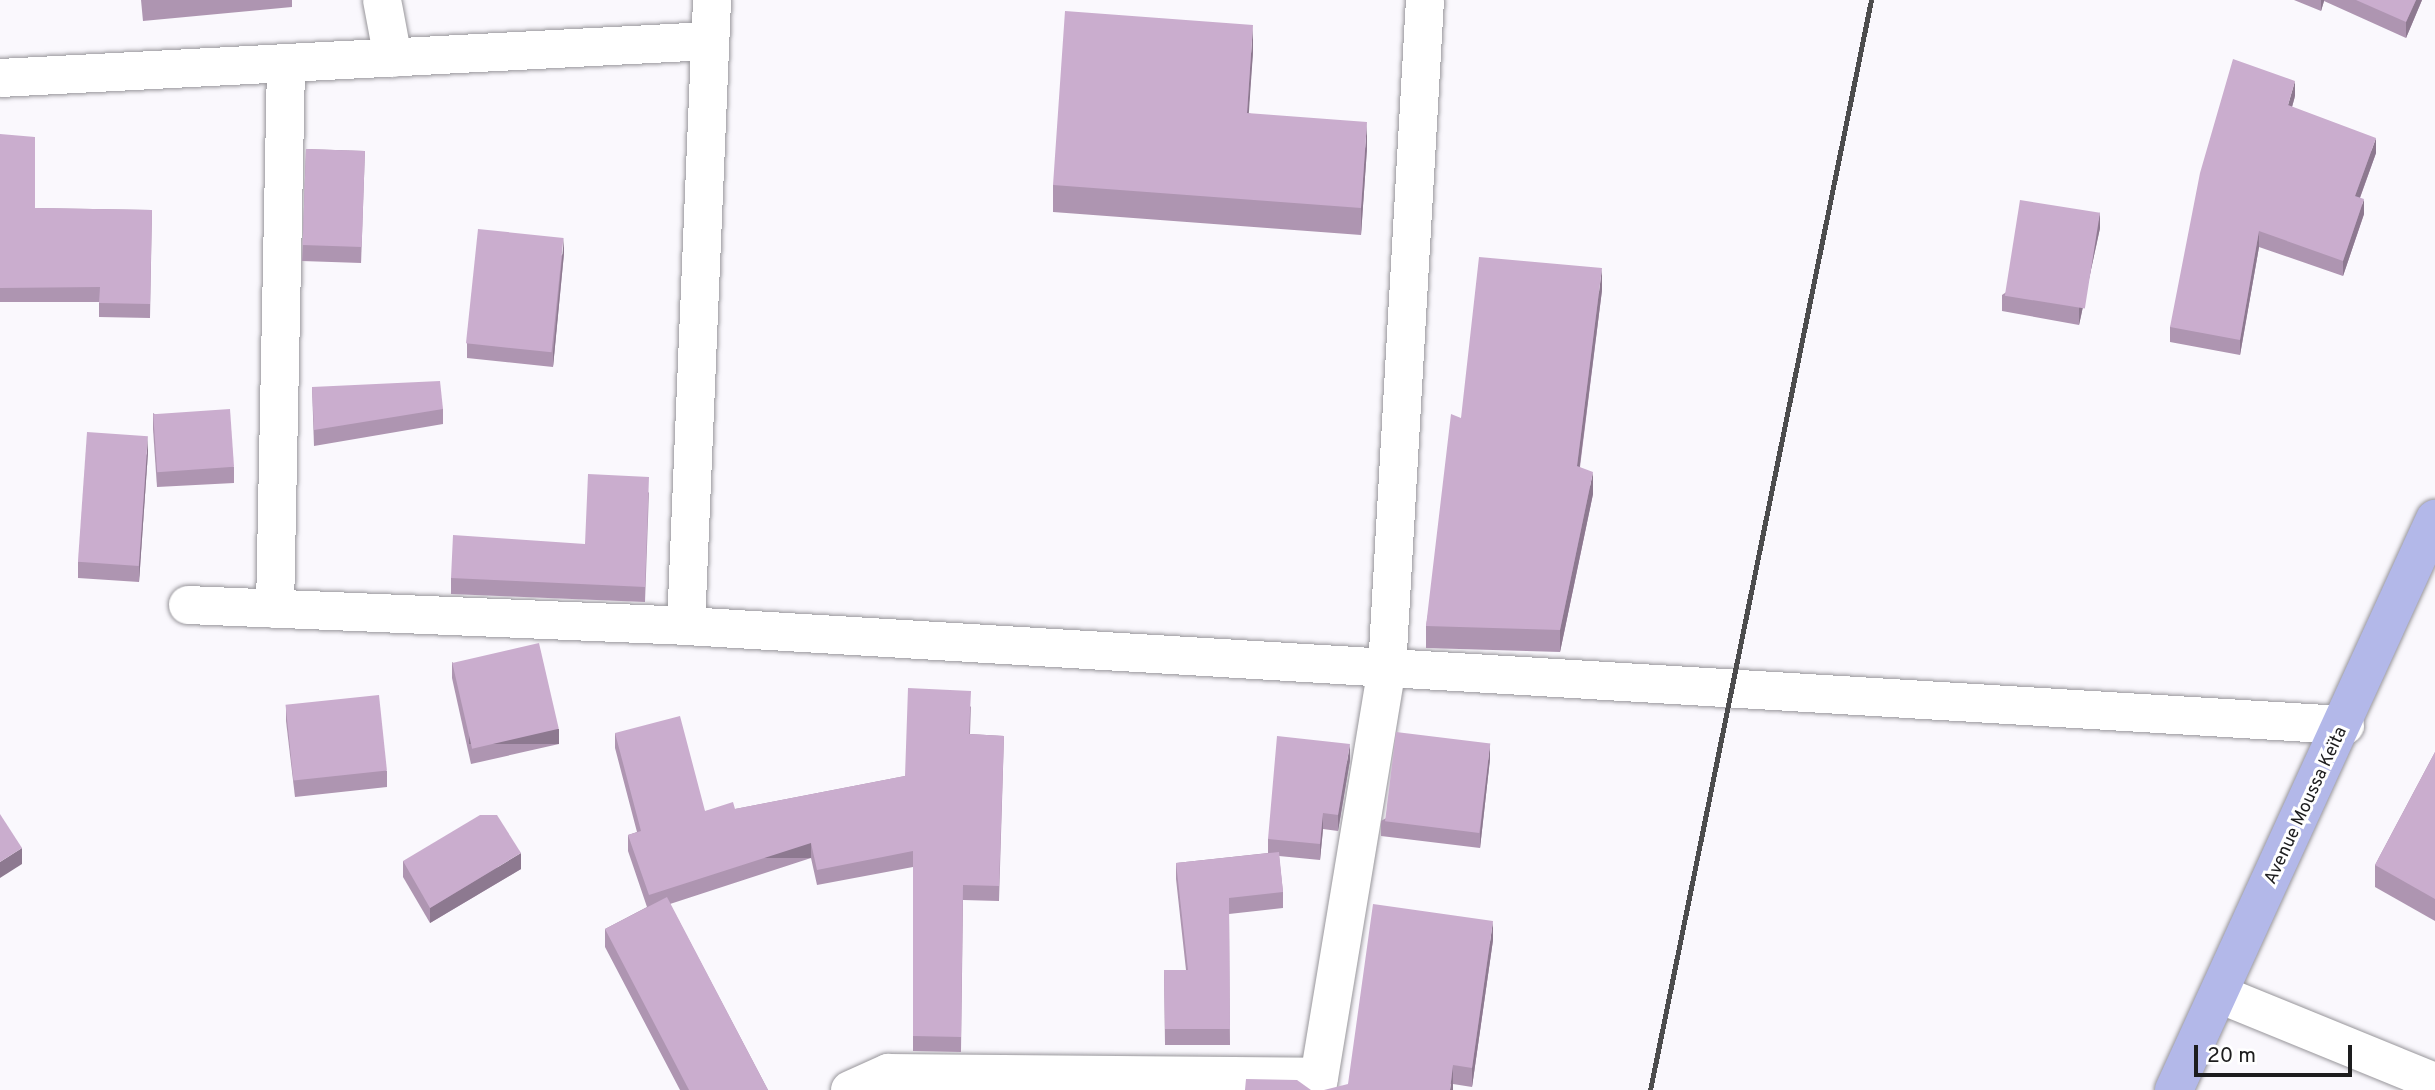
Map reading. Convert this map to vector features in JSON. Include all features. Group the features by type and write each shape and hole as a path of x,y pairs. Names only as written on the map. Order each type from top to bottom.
{"main road":[{"name":"Avenue Moussa Keïta","path":"2174,1090 2345,725 2435,519"}],"street":[{"path":"382,0 393,58"},
{"path":"686,626 712,0"},
{"path":"850,1090 888,1073 1318,1083 1387,669 1425,0"},
{"path":"0,78 709,41"},
{"path":"275,609 286,64"},
{"path":"188,605 686,626 2345,725"},
{"path":"2219,994 2435,1082"}],"building":[{"path":"2356,0 2416,0 2406,22"},
{"path":"1065,11 1253,25 1247,113 1367,122 1361,208 1053,185"},
{"path":"2233,59 2295,81 2288,105 2376,138 2355,196 2364,199 2343,261 2259,231 2240,340 2170,327 2200,173"},
{"path":"0,134 35,137 35,208 152,210 150,304 99,303 100,287 0,288"},
{"path":"306,149 365,151 362,247 303,245"},
{"path":"2020,200 2100,213 2085,308 2005,296"},
{"path":"478,229 564,238 552,352 466,343"},
{"path":"1479,257 1602,268 1577,466 1593,472 1560,630 1426,626 1451,414 1461,418"},
{"path":"440,381 443,409 314,430 312,387"},
{"path":"230,409 234,467 157,472 153,414"},
{"path":"87,432 148,436 139,566 78,562"},
{"path":"588,474 649,477 645,587 451,578 453,535 585,544"},
{"path":"539,643 559,729 472,749 452,663"},
{"path":"908,688 971,691 969,734 1004,736 999,886 963,885 961,1037 913,1036 913,851 817,870 811,843 649,895 628,835 641,831 615,733 680,716 705,811 733,802 735,809 905,776"},
{"path":"379,695 387,771 293,780 286,705"},
{"path":"1396,732 1490,744 1479,833 1385,821"},
{"path":"1277,736 1350,744 1338,815 1323,813 1320,844 1268,839"},
{"path":"2435,752 2435,899 2375,865"},
{"path":"0,814 22,848 0,862"},
{"path":"480,815 497,815 521,853 430,908 403,861"},
{"path":"1279,852 1283,892 1229,898 1230,1029 1165,1029 1164,970 1188,970 1176,863"},
{"path":"667,897 768,1090 689,1090 605,929"},
{"path":"1373,904 1493,921 1472,1068 1453,1065 1450,1090 1324,1090 1348,1084"},
{"path":"1246,1079 1297,1080 1311,1090 1245,1090"}],"railway":[{"path":"1650,1090 1871,0"}]}
